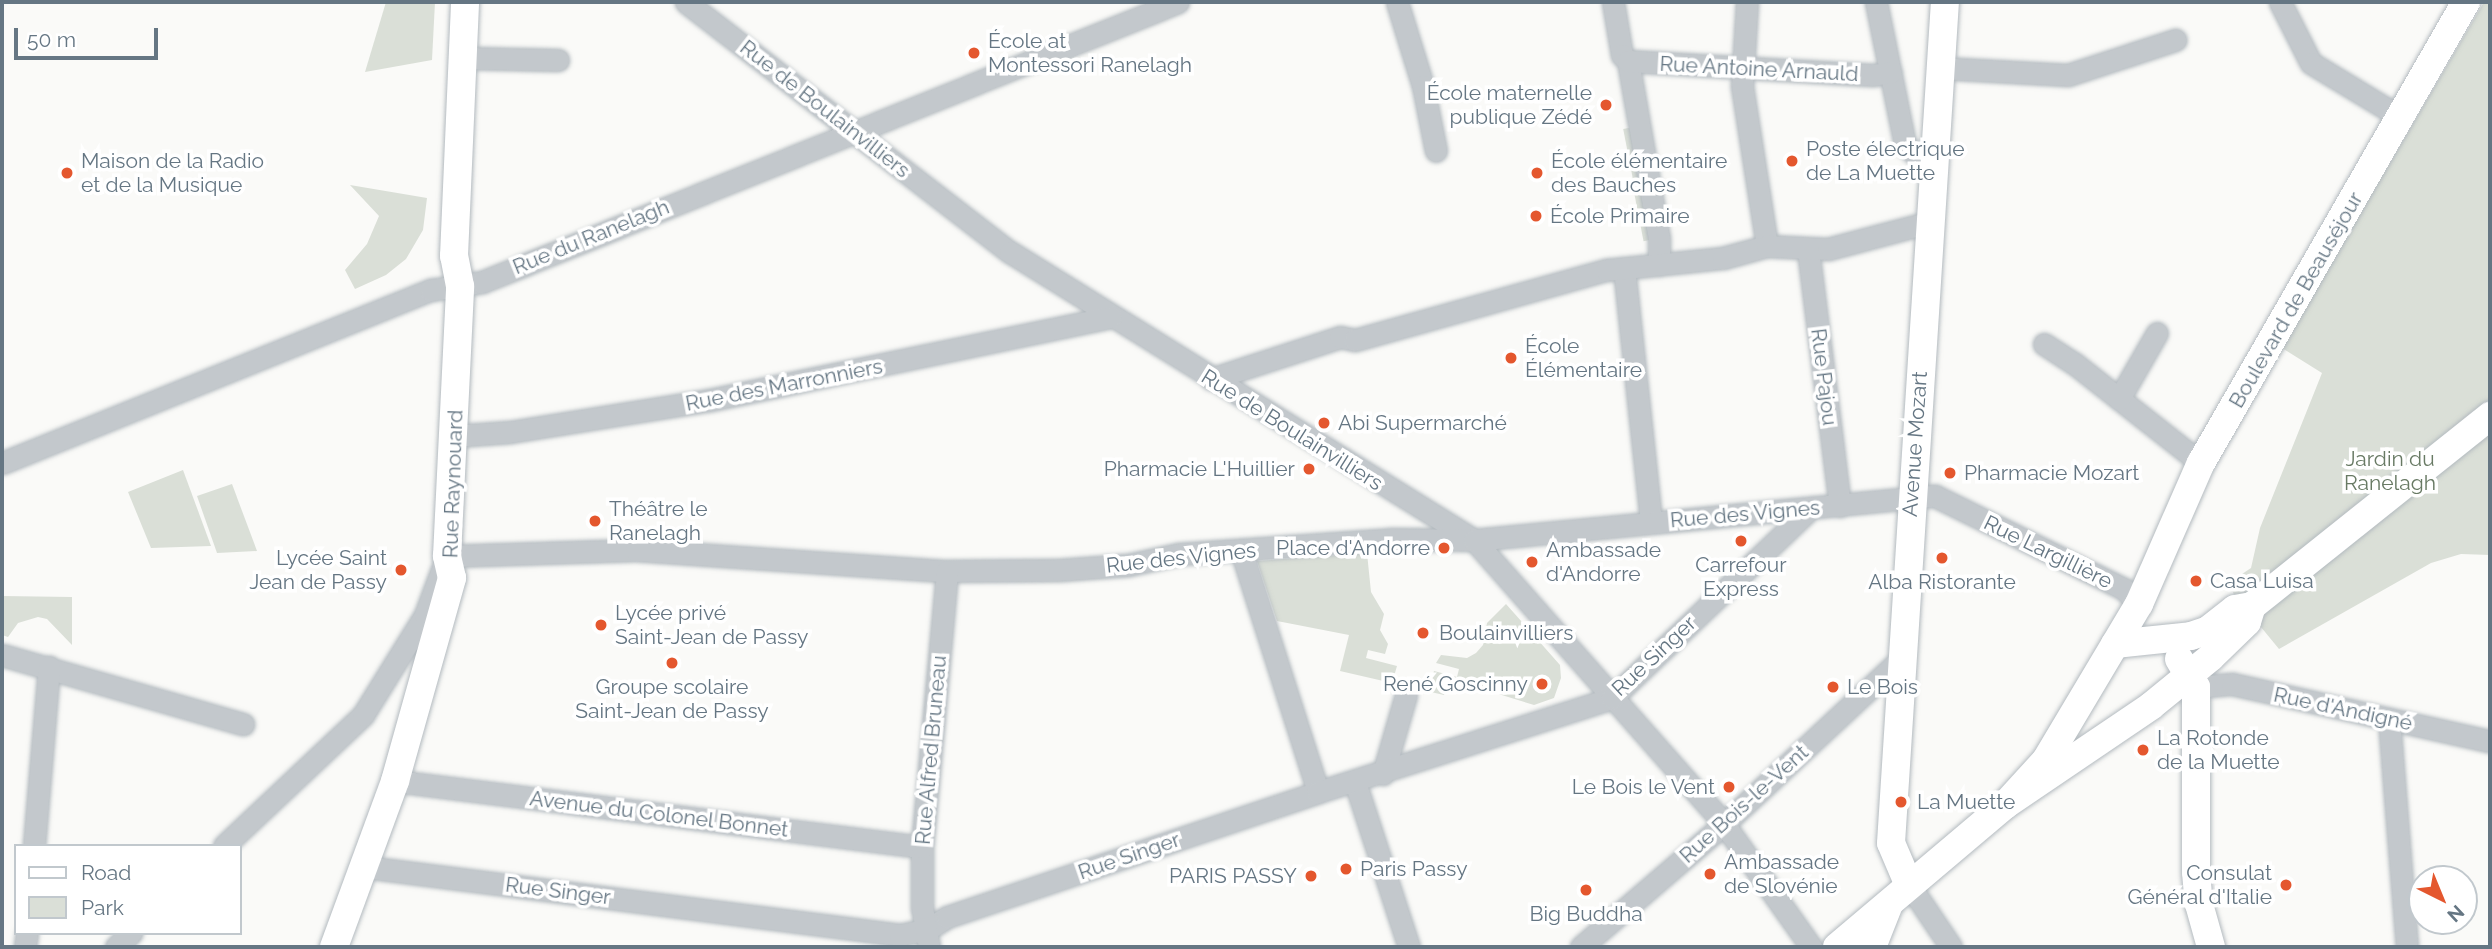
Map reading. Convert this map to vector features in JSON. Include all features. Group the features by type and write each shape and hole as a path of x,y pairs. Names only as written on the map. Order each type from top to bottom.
{"street":[{"name":"Rue Raynouard","path":"334,947 396,781 435,609 452,578 447,556 460,286 454,256 465,2"},
{"name":"Rue de Boulainvilliers","path":"686,2 1010,252 1474,540 1724,824 1811,947"},
{"name":"Rue du Ranelagh","path":"2,463 431,290 482,282 1178,2"},
{"path":"1397,2 1423,86 1436,151"},
{"path":"1613,2 1622,55 1628,61 1659,238 1659,265"},
{"path":"1747,2 1743,67 1768,246"},
{"path":"1876,2 1905,145 1933,169"},
{"name":"Avenue Mozart","path":"1900,890 1891,843 1945,2"},
{"path":"2280,2 2311,63 2400,117"},
{"name":"Boulevard de Beauséjour","path":"2005,805 2046,760 2138,604 2201,463 2466,2"},
{"path":"1940,68 2068,75 2175,40"},
{"path":"464,58 558,60"},
{"name":"Rue Antoine Arnauld","path":"1628,61 1873,75 1891,72"},
{"path":"1211,379 1340,337 1355,340 1476,309 1514,293 1624,268 1659,265 1768,246 1828,249 1930,222"},
{"name":"Rue Pajou","path":"1808,249 1840,506"},
{"path":"1624,268 1651,522"},
{"name":"Rue des Marronniers","path":"454,436 510,432 709,400 1111,317"},
{"path":"2119,399 2157,333"},
{"path":"2044,344 2201,463"},
{"path":"2115,644 2164,639 2208,630 2235,609 2252,606 2490,416"},
{"name":"Rue Largillière","path":"1912,497 1935,496 2124,589 2138,604 2192,680"},
{"name":"Rue des Vignes","path":"447,556 636,550 947,571 1101,567 1241,550 1391,538 1474,540 1912,497"},
{"name":"Rue Singer","path":"365,867 929,938 947,917 1318,792 1383,774 1612,698 1811,508"},
{"path":"1241,550 1318,792"},
{"name":"Rue Alfred Bruneau","path":"929,938 922,908 922,847 947,571"},
{"path":"1850,945 1900,890 2005,805 2192,680 2247,622 2252,606"},
{"path":"226,844 356,724 435,609"},
{"path":"2,655 243,724"},
{"name":"Rue Bois-le-Vent","path":"1581,947 1724,824 1903,657"},
{"path":"34,844 49,667"},
{"path":"2192,680 2196,872 2199,904 2211,947"},
{"name":"Rue d'Andigné","path":"2192,680 2232,684 2490,741"},
{"path":"1383,774 1406,695"},
{"path":"2389,719 2407,947"},
{"name":"Avenue du Colonel Bonnet","path":"396,781 922,847"},
{"path":"1355,782 1409,947"},
{"path":"1900,890 1951,947"},
{"path":"116,947 129,935"},
{"path":"929,938 944,947"}],"green space":[{"path":"386,2 435,2 432,60 365,72"},
{"name":"Jardin du Ranelagh","path":"2484,2 2490,2 2490,555 2461,554 2431,563 2279,649 2233,593 2239,576 2251,568 2260,528 2322,373 2282,348"},
{"path":"1634,127 1644,180 1634,182 1623,129"},
{"path":"350,185 427,198 423,230 406,259 386,275 355,289 345,270 367,244 379,216"},
{"path":"1645,191 1654,239 1644,241 1634,193"},
{"path":"183,470 211,546 151,548 128,492"},
{"path":"232,484 257,551 217,553 197,496"},
{"path":"1367,553 1371,592 1384,614 1380,630 1388,644 1385,654 1368,650 1366,658 1397,666 1392,683 1340,671 1349,635 1277,621 1257,561"},
{"path":"2,596 72,597 72,645 47,619 38,617 18,623 8,637 2,635"},
{"path":"1506,604 1560,665 1561,678 1554,698 1534,705 1450,679 1444,695 1422,690 1427,674 1433,675 1434,671 1457,677 1459,669 1436,663 1441,655 1467,658 1476,653 1483,645 1487,623"}],"place":[{"name":"École at Montessori Ranelagh","path":"974,53"},
{"name":"École maternelle publique Zédé","path":"1606,105"},
{"name":"Poste électrique de La Muette","path":"1792,161"},
{"name":"Maison de la Radio et de la Musique","path":"67,173"},
{"name":"École élémentaire des Bauches","path":"1537,173"},
{"name":"École Primaire","path":"1536,216"},
{"name":"École Élémentaire","path":"1511,358"},
{"name":"Abi Supermarché","path":"1324,423"},
{"name":"Pharmacie L'Huillier","path":"1309,469"},
{"name":"Pharmacie Mozart","path":"1950,473"},
{"name":"Théâtre le Ranelagh","path":"595,521"},
{"name":"Carrefour Express","path":"1741,541"},
{"name":"Place d'Andorre","path":"1444,548"},
{"name":"Alba Ristorante","path":"1942,558"},
{"name":"Ambassade d'Andorre","path":"1532,562"},
{"name":"Lycée Saint Jean de Passy","path":"401,570"},
{"name":"Casa Luisa","path":"2196,581"},
{"name":"Lycée privé Saint-Jean de Passy","path":"601,625"},
{"name":"Boulainvilliers","path":"1423,633"},
{"name":"Groupe scolaire Saint-Jean de Passy","path":"672,663"},
{"name":"René Goscinny","path":"1542,684"},
{"name":"Le Bois","path":"1833,687"},
{"name":"La Rotonde de la Muette","path":"2143,750"},
{"name":"Le Bois le Vent","path":"1729,787"},
{"name":"La Muette","path":"1901,802"},
{"name":"Paris Passy","path":"1346,869"},
{"name":"Ambassade de Slovénie","path":"1710,874"},
{"name":"PARIS PASSY","path":"1311,876"},
{"name":"Consulat Général d'Italie","path":"2286,885"},
{"name":"Big Buddha","path":"1586,890"}]}
